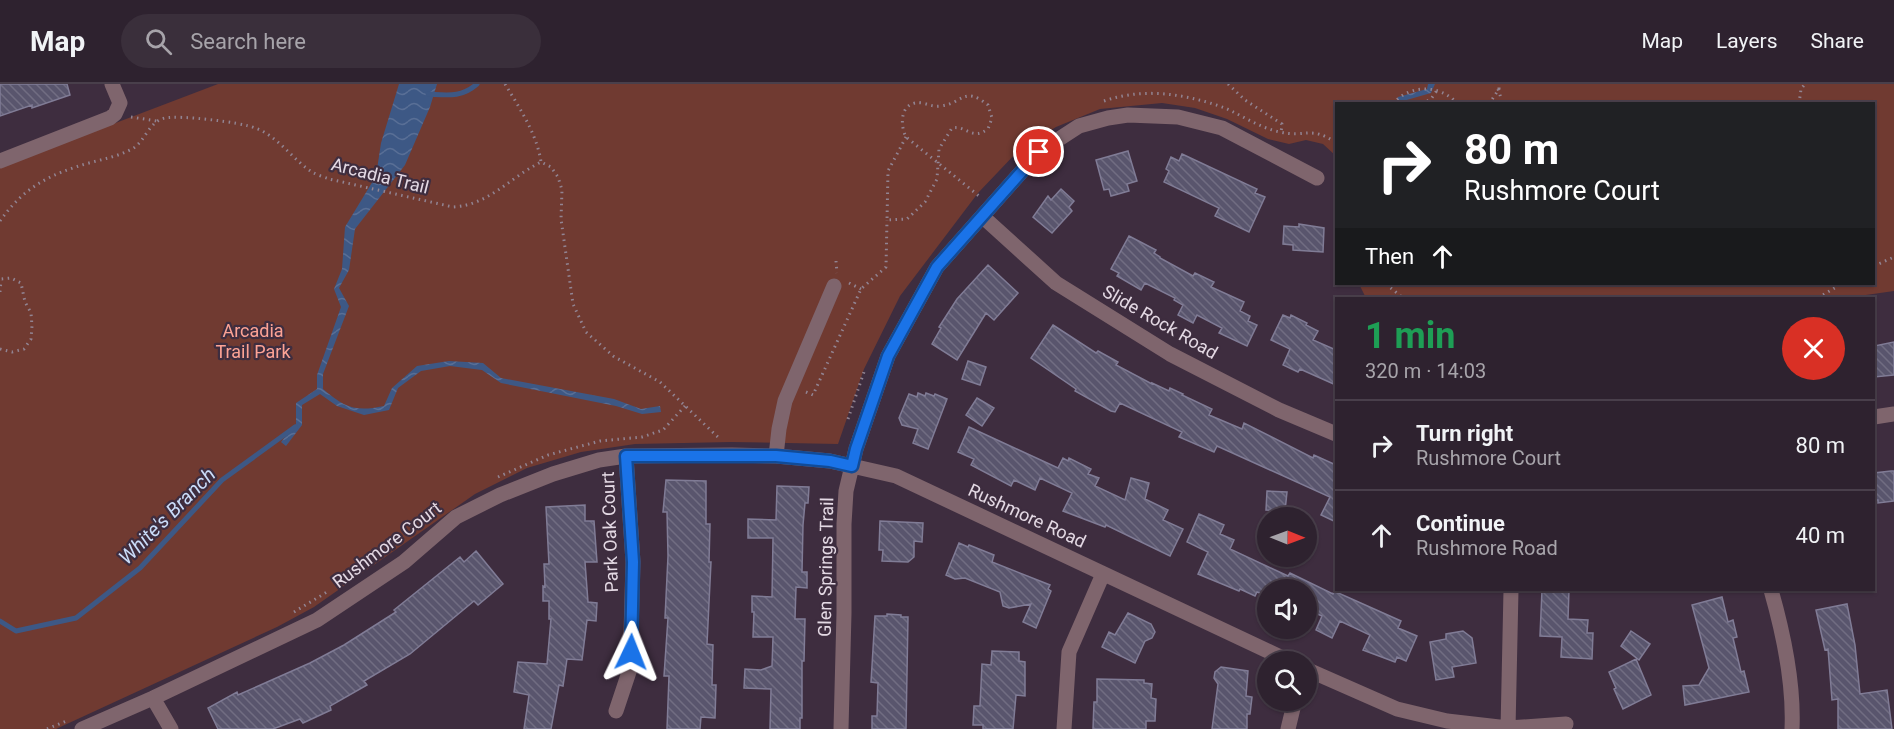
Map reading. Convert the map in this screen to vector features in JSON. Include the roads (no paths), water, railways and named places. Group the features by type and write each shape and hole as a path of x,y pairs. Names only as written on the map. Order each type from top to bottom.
{"street":[{"path":"0,161 110,118 115,114 120,103 112,84"},
{"name":"Glen Springs Trail","path":"841,729 844,524 846,491 856,449 888,356 937,267 981,216 1039,152 1079,126 1128,115 1178,117 1222,128 1317,178"},
{"name":"Slide Rock Road","path":"981,216 1056,282 1170,354 1279,410 1335,434"},
{"path":"776,456 785,401 834,286"},
{"path":"1875,417 1894,414"},
{"name":"Rushmore Road","path":"732,455 830,461 896,476 1268,651"},
{"name":"Rushmore Court","path":"76,724 153,698 317,620 404,561 456,517 500,495 553,474 599,460 626,456 732,455"},
{"name":"Park Oak Court","path":"616,711 630,669 633,562 626,456"},
{"path":"1064,729 1069,652 1103,574"},
{"path":"1508,728 1511,591"},
{"path":"1771,591 1783,642 1791,696 1792,729"},
{"path":"1317,674 1397,709 1447,721 1508,728 1566,724"},
{"path":"153,698 171,729"},
{"path":"1288,729 1292,711"}],"water":[{"path":"399,84 437,84 430,107 405,165 355,229 349,270 339,288 349,306 323,374 323,389 338,401 351,407 374,408 384,406 392,388 417,366 449,361 483,363 501,378 614,399 641,409 660,406 661,412 642,414 616,406 501,383 482,370 450,366 421,371 398,388 389,410 364,415 337,406 320,394 302,405 302,425 286,446 281,442 296,424 296,403 317,389 317,375 341,307 334,289 342,269 345,227 376,176 381,143"},
{"path":"1428,84 1435,84 1431,93 1396,102 1398,97 1427,89"}],"waterway":[{"path":"428,94 459,94 477,84"},
{"name":"White's Branch","path":"0,621 16,631 76,618 140,568 222,480 295,427"}],"park label":[{"name":"Arcadia Trail Park","path":"253,341"}]}
